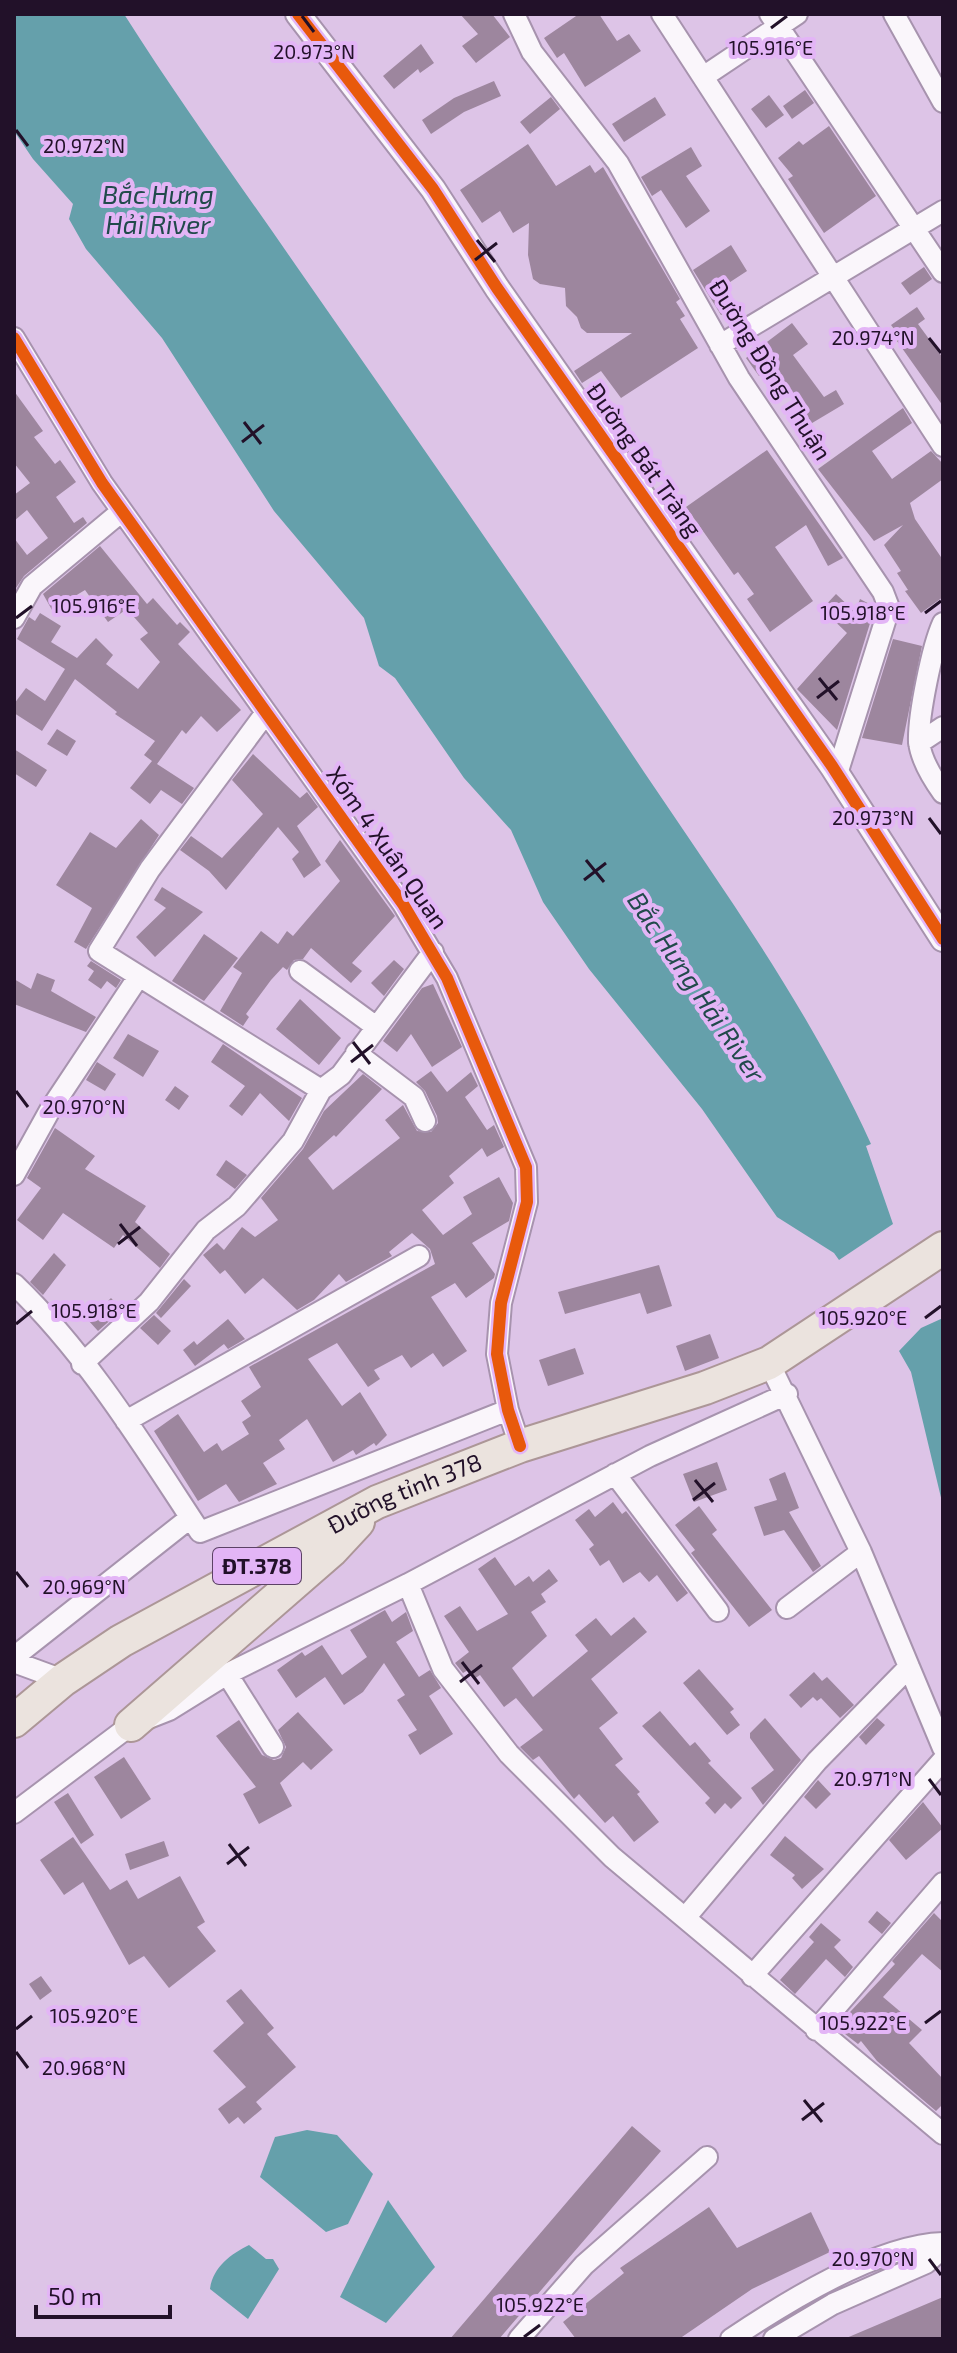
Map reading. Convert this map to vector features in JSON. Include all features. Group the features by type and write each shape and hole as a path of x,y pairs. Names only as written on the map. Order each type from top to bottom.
{"main road":[{"name":"ĐT.378","path":"778,1357 943,1248"},
{"name":"Đường tỉnh 378","path":"14,1721 63,1680 173,1611 377,1502 520,1446 705,1388 778,1357"},
{"path":"131,1725 331,1551 377,1502"}],"street":[{"name":"Đường Bát Tràng","path":"298,14 433,189 497,288 837,774 943,939"},
{"name":"Đường Đồng Thuận","path":"514,14 532,52 618,163 739,378 883,592 888,605 837,774"},
{"path":"662,14 943,446"},
{"path":"703,77 775,21 797,14"},
{"path":"894,14 943,102"},
{"path":"775,21 943,272"},
{"path":"720,345 943,211"},
{"name":"Xóm 4 Xuân Quan","path":"14,338 122,511 372,860 433,952 526,1167 527,1202 501,1303 497,1354 508,1410 520,1446"},
{"path":"14,618 32,586 122,511"},
{"path":"943,623 930,666 919,743 930,773 943,793"},
{"path":"265,714 150,869 99,951 321,1090"},
{"path":"919,743 943,727"},
{"path":"82,1364 149,1302 206,1230 246,1195 293,1141 321,1090 341,1075 433,952"},
{"path":"300,971 375,1026"},
{"path":"14,1175 50,1110 139,976"},
{"path":"356,1053 414,1097 425,1121"},
{"path":"126,1421 419,1256"},
{"path":"14,1284 36,1306 126,1421 200,1532 508,1410"},
{"path":"778,1357 787,1394 861,1552 943,1748"},
{"path":"14,1813 131,1725 169,1710 227,1674 408,1584 615,1474 787,1394"},
{"path":"615,1474 718,1611"},
{"path":"63,1680 14,1659 190,1518"},
{"path":"787,1608 861,1552"},
{"path":"408,1584 443,1669 509,1754 612,1857 943,2134"},
{"path":"685,1918 817,1761 909,1667"},
{"path":"227,1674 273,1747"},
{"path":"752,1976 943,1760"},
{"path":"816,2030 943,1883"},
{"path":"519,2339 584,2265 707,2157"},
{"path":"731,2339 818,2286 914,2244 943,2246"},
{"path":"774,2339 833,2304 926,2263 943,2246"}],"water":[{"name":"Bắc Hưng Hải River","path":"14,14 124,14 559,645 765,954 822,1047 871,1144 866,1146 893,1224 839,1260 834,1253 777,1217 702,1109 589,969 543,902 511,830 464,778 395,678 379,666 364,618 274,511 162,338 86,249 69,219 73,204 33,159 14,131"},
{"path":"943,1318 943,1506 911,1372 899,1351 921,1328"},
{"path":"307,2130 337,2135 373,2174 348,2224 326,2232 260,2177 275,2137"},
{"path":"388,2200 435,2267 386,2323 340,2297"},
{"path":"249,2245 266,2259 273,2259 279,2269 248,2319 210,2289 215,2274 224,2262"}],"building":[{"path":"460,14 492,14 510,37 476,63 462,46 478,34"},
{"path":"579,14 599,14 617,41 629,34 641,51 585,87 564,53 557,58 544,38"},
{"path":"421,44 434,63 420,73 418,69 394,89 383,76"},
{"path":"494,81 501,96 464,112 431,134 422,120 454,98"},
{"path":"805,90 814,103 792,119 783,106"},
{"path":"769,95 784,115 766,128 751,109"},
{"path":"551,97 560,109 530,134 520,122"},
{"path":"655,97 666,115 624,142 612,124"},
{"path":"829,126 876,196 824,233 788,179 793,176 778,158 799,141 803,145"},
{"path":"528,144 556,186 590,165 595,173 603,167 680,299 676,302 685,316 680,319 698,348 621,398 601,371 582,383 574,371 632,333 587,333 566,306 565,288 540,284 533,279 528,255 529,223 513,233 500,211 482,223 460,190"},
{"path":"691,147 702,166 686,176 710,211 686,228 661,190 652,196 641,177"},
{"path":"731,245 747,271 721,288 733,307 721,315 693,270"},
{"path":"924,267 932,279 910,295 901,283"},
{"path":"917,307 925,319 918,324 943,358 943,406 897,341 901,338 891,325"},
{"path":"792,323 808,344 793,355 824,397 836,390 844,404 797,432 789,418 804,409 773,366 759,376 746,358"},
{"path":"14,391 43,431 34,437 55,464 60,460 76,482 56,497 74,523 83,517 87,523 24,576 14,591 14,538 27,555 48,538 27,510 14,521 14,495 30,483 14,463"},
{"path":"903,408 912,423 872,451 892,479 931,451 943,464 943,479 910,503 915,519 943,560 943,597 921,613 905,591 908,590 897,573 901,571 884,545 903,525 874,541 818,469"},
{"path":"767,450 843,558 828,566 806,525 775,547 813,601 770,632 747,599 754,594 738,572 734,575 686,507"},
{"path":"100,546 147,604 153,598 177,625 180,622 190,632 178,644 241,710 217,732 201,716 186,734 182,730 157,764 194,788 182,804 161,790 150,804 130,788 152,761 144,755 155,741 115,714 117,712 75,679 42,731 14,713 14,704 26,688 45,701 65,669 17,639 29,617 35,621 40,613 61,626 51,642 77,658 96,638 113,655 106,664 138,689 160,662 140,639 148,633 127,609 108,622 85,590 52,610 43,594"},
{"path":"836,594 855,612 860,599 875,607 837,730 797,689 847,633 822,609"},
{"path":"893,639 922,646 902,745 862,738"},
{"path":"57,729 76,741 67,756 47,744"},
{"path":"14,749 47,770 36,787 14,773"},
{"path":"253,754 300,798 307,792 318,807 297,826 321,865 304,878 292,859 299,852 278,827 226,890 209,871 180,850 191,836 222,858 263,814 232,780"},
{"path":"141,819 159,835 86,949 74,942 92,908 56,885 90,832 116,848"},
{"path":"340,840 395,916 352,963 362,971 351,983 311,948 303,959 294,960 287,970 283,967 271,980 246,1014 249,1017 243,1026 220,1011 242,973 233,967 261,931 278,944 287,931 293,936 340,881 325,861"},
{"path":"162,887 203,912 155,957 136,937 166,908 154,900"},
{"path":"204,934 238,958 204,1001 172,981"},
{"path":"394,960 404,969 384,996 371,983"},
{"path":"91,961 121,980 116,988 107,981 101,989 88,980 94,971 87,966"},
{"path":"37,973 55,980 51,991 96,1017 86,1032 14,1004 14,979 31,989"},
{"path":"433,984 462,1047 432,1067 411,1034 397,1052 383,1041 422,988"},
{"path":"300,999 341,1038 319,1065 276,1029"},
{"path":"128,1034 159,1051 143,1077 113,1058"},
{"path":"223,1044 302,1098 289,1121 260,1093 242,1116 229,1106 245,1086 211,1062"},
{"path":"97,1062 116,1074 105,1091 86,1080"},
{"path":"431,1071 447,1092 471,1072 478,1086 465,1097 487,1130 494,1125 504,1147 487,1157 482,1148 449,1176 454,1183 422,1210 443,1235 472,1214 463,1197 499,1177 513,1203 509,1221 472,1243 495,1274 494,1278 466,1298 455,1283 431,1297 467,1351 443,1367 433,1353 411,1368 402,1355 374,1370 380,1379 368,1387 337,1343 308,1359 342,1406 360,1392 387,1435 376,1446 374,1443 356,1455 353,1450 333,1462 307,1419 279,1440 285,1449 263,1463 277,1484 239,1502 226,1484 198,1501 154,1431 178,1414 204,1452 217,1443 222,1451 249,1434 242,1422 251,1416 241,1401 261,1387 249,1367 435,1264 430,1249 412,1233 389,1252 392,1256 346,1282 339,1274 314,1300 297,1310 263,1278 245,1294 225,1270 220,1274 203,1255 217,1243 224,1250 242,1227 255,1237 278,1220 261,1198 303,1149 324,1111 363,1074 382,1089 336,1137 334,1135 308,1158 333,1190 400,1138 385,1120 403,1105 417,1131 431,1132 438,1123 437,1116 425,1091 416,1082"},
{"path":"175,1086 189,1096 179,1110 165,1100"},
{"path":"55,1128 95,1156 85,1169 146,1206 135,1222 170,1254 160,1268 123,1235 114,1248 63,1213 43,1240 17,1220 41,1188 27,1178"},
{"path":"226,1160 247,1175 235,1189 216,1175"},
{"path":"54,1253 66,1265 43,1295 30,1282"},
{"path":"659,1265 672,1306 647,1314 640,1293 565,1314 558,1292"},
{"path":"184,1279 191,1286 161,1318 156,1313"},
{"path":"111,1298 122,1310 98,1331 88,1320"},
{"path":"154,1315 171,1331 158,1345 140,1328"},
{"path":"228,1319 245,1339 228,1349 224,1344 195,1366 183,1350 194,1341 197,1345"},
{"path":"710,1334 719,1358 685,1371 676,1346"},
{"path":"575,1348 584,1374 548,1386 539,1360"},
{"path":"717,1462 727,1490 694,1502 683,1474"},
{"path":"785,1472 799,1508 789,1512 821,1566 813,1572 784,1530 764,1536 754,1507 777,1500 769,1479"},
{"path":"613,1502 622,1514 626,1511 688,1593 677,1602 657,1575 649,1582 640,1572 623,1583 609,1560 600,1566 589,1549 594,1545 575,1520 589,1509 595,1517"},
{"path":"699,1506 717,1530 712,1534 772,1610 749,1627 691,1553 695,1550 675,1525"},
{"path":"495,1557 515,1586 529,1576 533,1582 549,1569 558,1581 541,1594 546,1602 531,1612 547,1636 512,1668 533,1697 588,1651 575,1635 596,1618 611,1636 634,1617 647,1632 591,1679 618,1713 599,1728 623,1759 615,1765 640,1792 637,1794 659,1822 634,1842 613,1816 605,1823 579,1794 574,1799 539,1756 533,1760 520,1747 543,1730 516,1698 504,1707 480,1675 474,1679 468,1670 463,1673 455,1663 469,1652 444,1616 460,1606 477,1631 508,1614 478,1569"},
{"path":"385,1610 392,1622 406,1612 413,1631 396,1642 419,1677 430,1670 441,1688 429,1696 453,1734 420,1755 408,1735 417,1730 397,1700 405,1695 384,1663 363,1692 344,1705 325,1677 296,1698 277,1670 302,1652 305,1656 322,1645 342,1675 367,1657 350,1630"},
{"path":"699,1669 734,1709 730,1712 740,1725 727,1735 683,1683"},
{"path":"814,1672 822,1681 827,1677 854,1705 840,1718 821,1698 817,1701 813,1697 801,1708 789,1695"},
{"path":"660,1711 690,1746 695,1742 711,1761 708,1763 742,1798 731,1809 725,1803 715,1814 705,1803 710,1798 642,1726"},
{"path":"298,1712 333,1750 311,1770 303,1762 280,1783 292,1806 259,1824 243,1794 256,1787 216,1736 239,1720 262,1755 274,1760 281,1758 286,1747 278,1730"},
{"path":"765,1718 801,1760 763,1805 751,1788 774,1770 750,1738 750,1733"},
{"path":"877,1718 885,1725 866,1745 859,1737"},
{"path":"124,1757 151,1799 121,1819 94,1777"},
{"path":"818,1780 831,1794 816,1809 804,1797"},
{"path":"68,1793 94,1835 81,1844 54,1802"},
{"path":"923,1802 943,1828 906,1860 889,1840"},
{"path":"785,1836 824,1869 802,1889 792,1878 795,1875 770,1855"},
{"path":"73,1837 110,1890 127,1880 138,1899 180,1876 205,1922 197,1927 216,1951 169,1988 144,1956 129,1965 83,1882 64,1895 40,1860"},
{"path":"164,1841 169,1856 130,1870 125,1854"},
{"path":"877,1911 891,1923 882,1934 868,1922"},
{"path":"934,1913 943,1922 943,1972 922,1954 883,1997 922,2030 909,2043 943,2079 943,2104 936,2111 877,2061 861,2041 858,2044 836,2027 895,1964 892,1961"},
{"path":"821,1923 841,1940 834,1947 853,1967 845,1977 826,1959 795,1994 780,1980 814,1942 809,1937"},
{"path":"41,1976 52,1991 40,2000 29,1984"},
{"path":"241,1989 274,2028 267,2034 296,2067 256,2102 262,2109 244,2124 238,2117 229,2124 218,2109 246,2087 213,2051 244,2023 226,2001"},
{"path":"632,2126 661,2151 499,2339 450,2339"},
{"path":"709,2207 737,2248 811,2212 830,2252 752,2289 679,2339 576,2339 563,2322 624,2273 620,2268"},
{"path":"943,2297 943,2339 844,2339"}],"cycle path":[{"path":"298,14 433,189 497,288 832,766 943,939"},
{"path":"14,338 102,483 403,904 447,978 526,1167 527,1202 501,1303 497,1354 508,1410 520,1446"}]}
